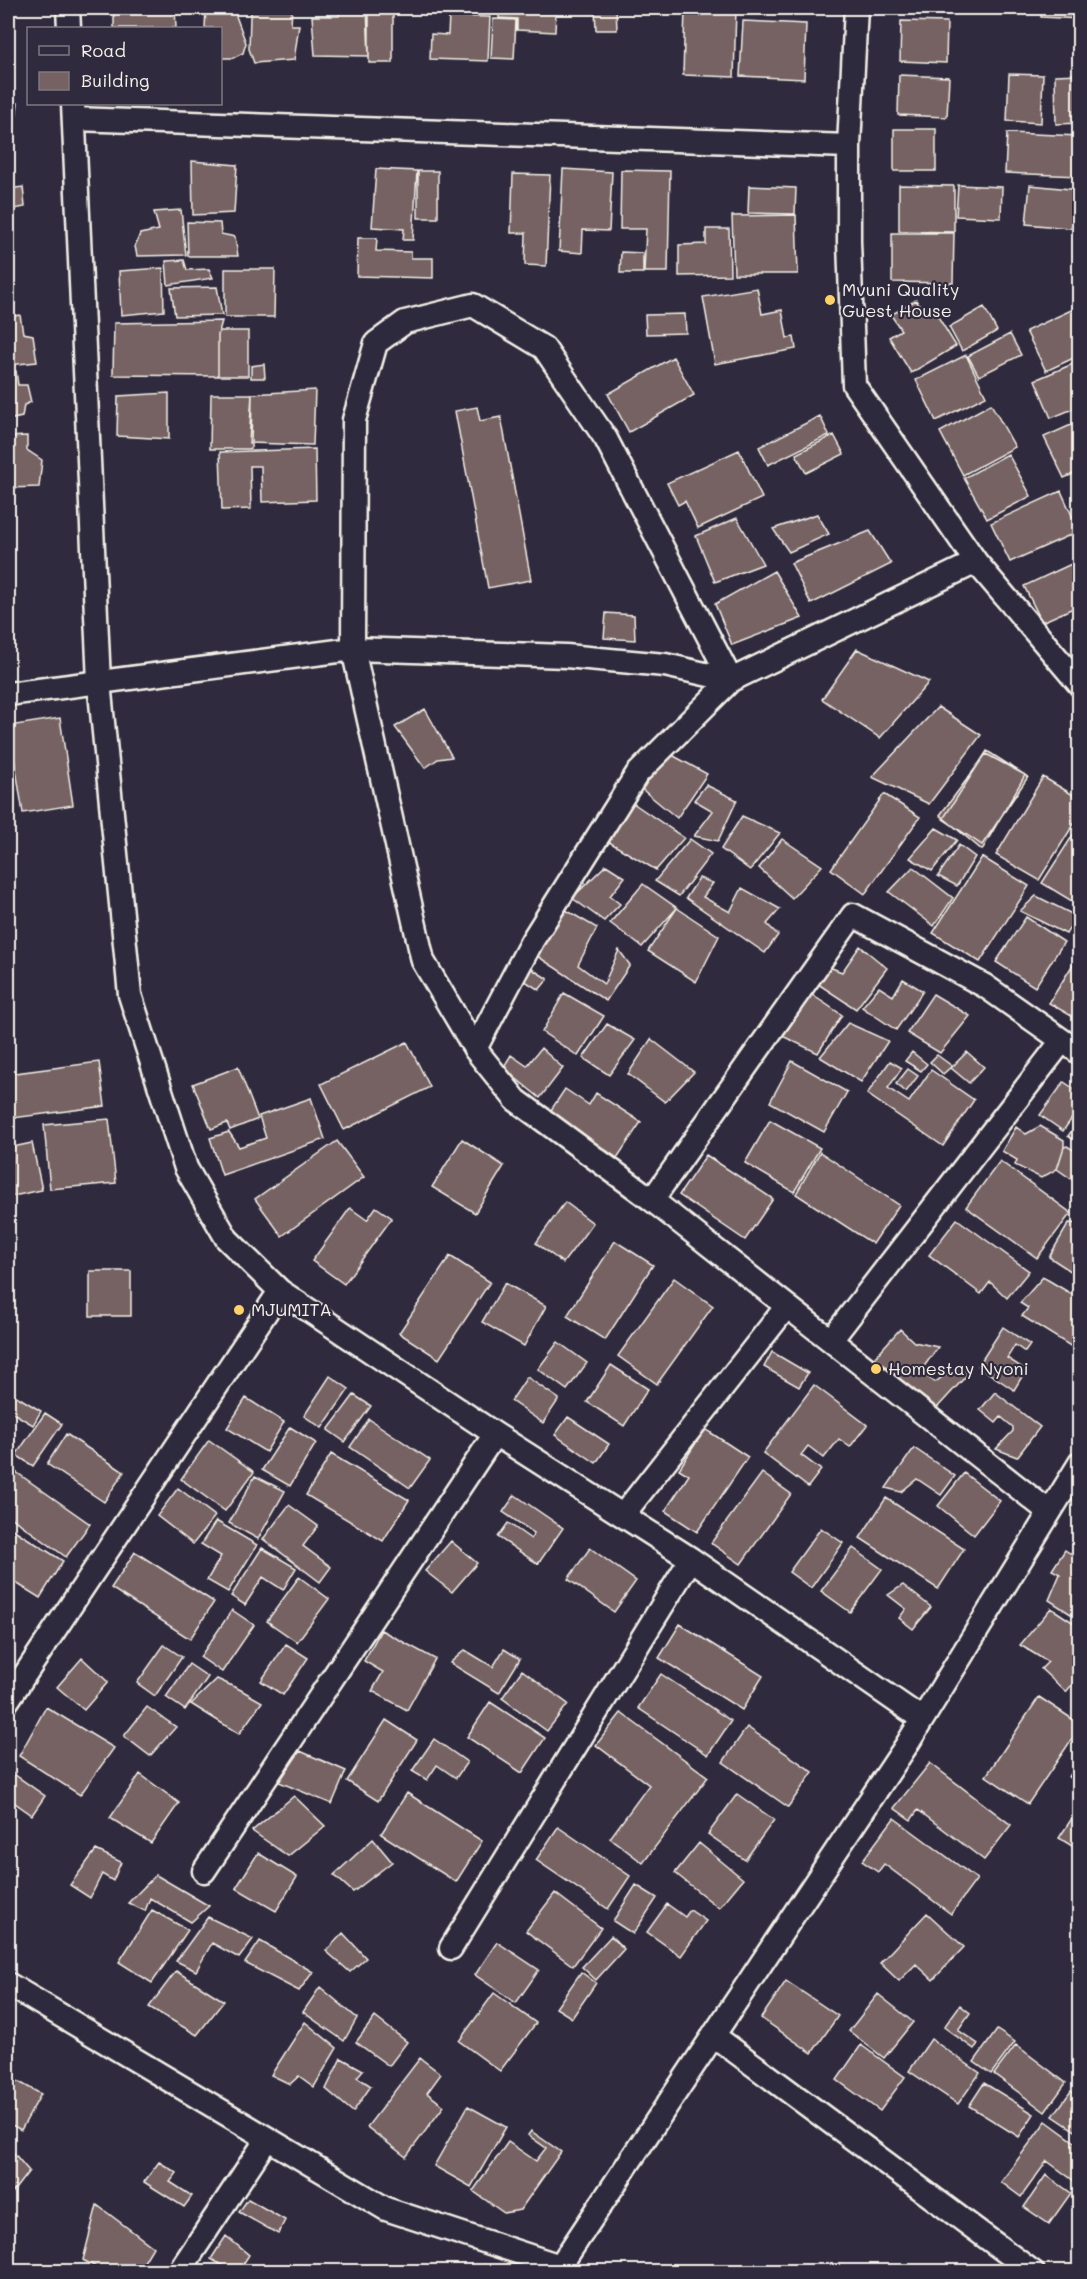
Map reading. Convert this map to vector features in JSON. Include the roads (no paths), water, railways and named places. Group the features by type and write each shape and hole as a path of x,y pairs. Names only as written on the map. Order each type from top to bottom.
{"street":[{"path":"68,8 69,27"},
{"path":"856,8 849,146 849,241 854,385 976,562 1080,685"},
{"path":"849,146 74,111 99,682 130,995 186,1168 227,1239 280,1291 495,1434 691,1559 922,1719"},
{"path":"731,680 606,439 544,348 473,305 405,322 376,343 354,420 353,649 423,961 475,1049 516,1100 652,1200 1048,1511"},
{"path":"475,1049 532,941 637,774 731,680 976,562"},
{"path":"8,694 353,649 566,656 665,665 731,680"},
{"path":"652,1200 853,915 985,986 1071,1047 831,1340"},
{"path":"8,1700 280,1291"},
{"path":"623,1515 787,1306"},
{"path":"204,1871 495,1434"},
{"path":"9,1989 386,2209 559,2269 922,1719 1048,1511 1080,1463"},
{"path":"451,1948 691,1559"},
{"path":"713,2035 1033,2271"},
{"path":"180,2271 267,2139"}],"place":[{"name":"Mvuni Quality Guest House","path":"830,300"},
{"name":"MJUMITA","path":"239,1310"},
{"name":"Homestay Nyoni","path":"876,1369"}]}
